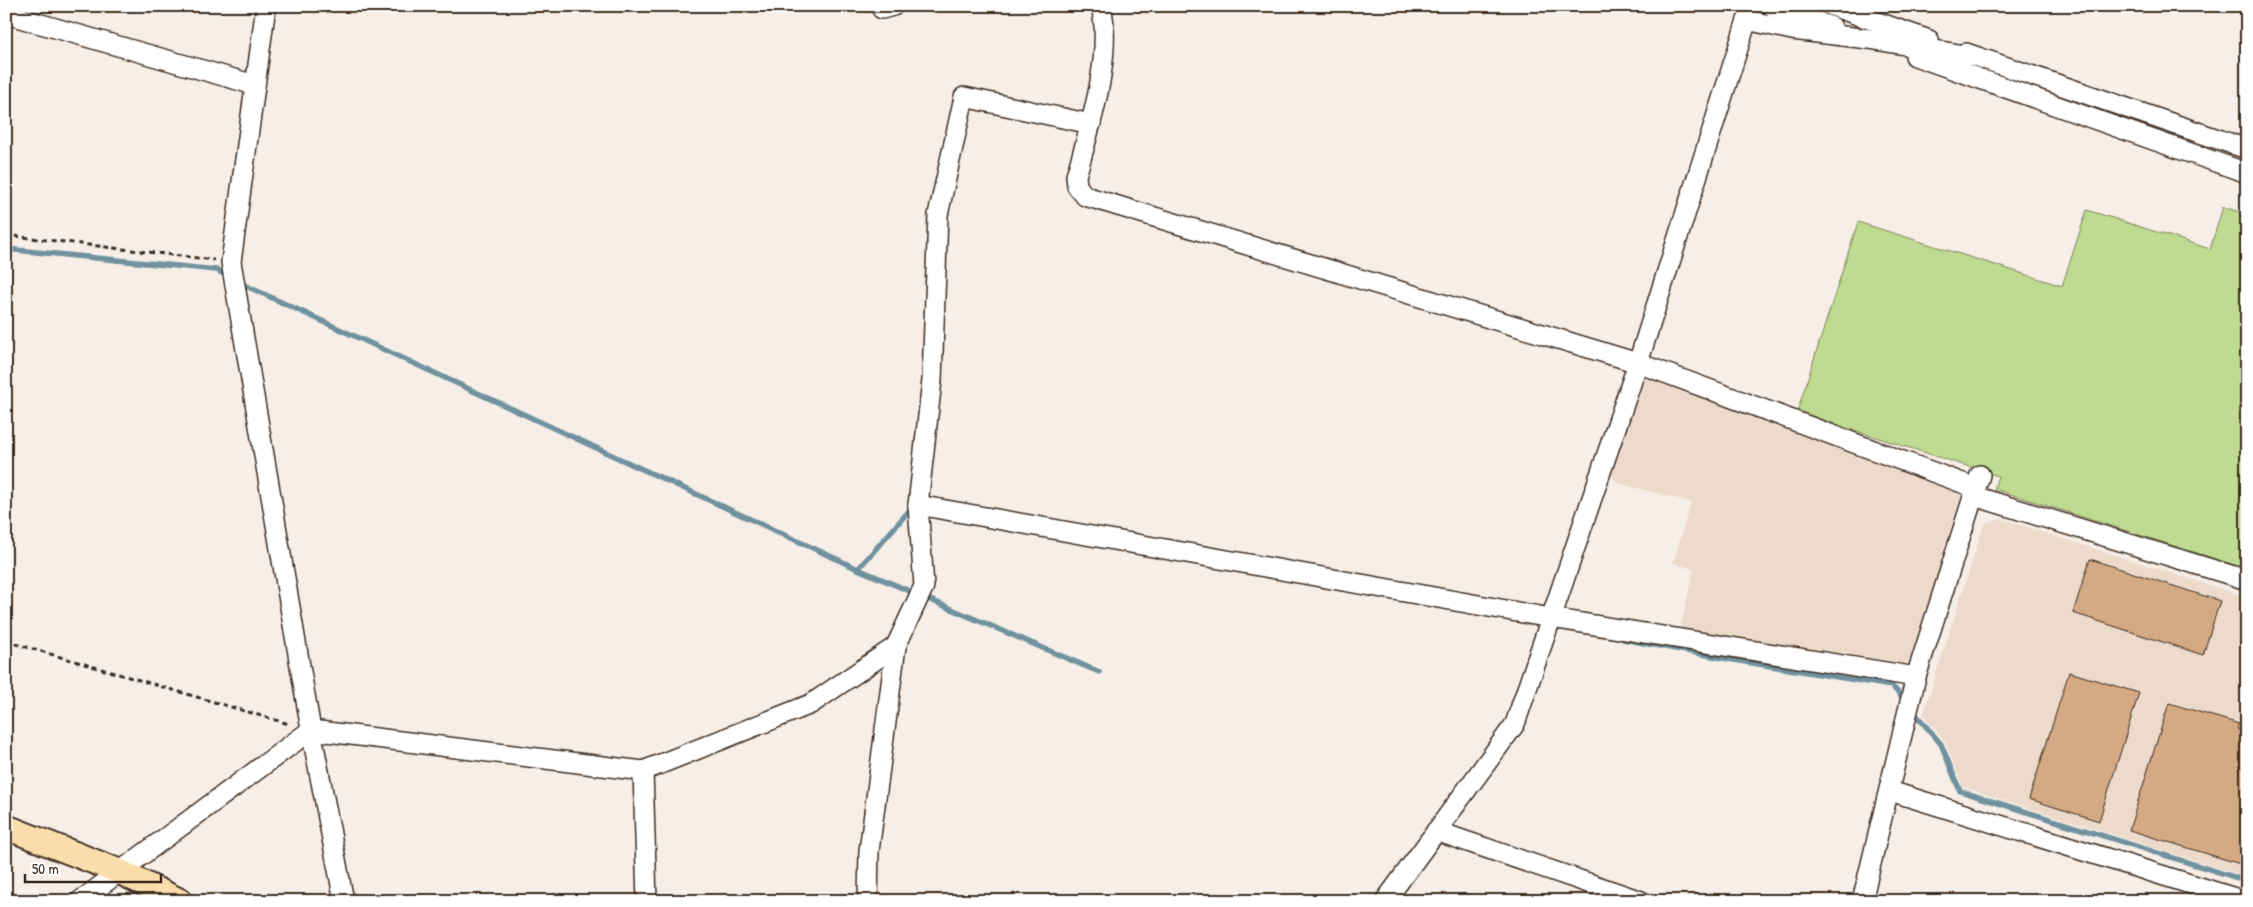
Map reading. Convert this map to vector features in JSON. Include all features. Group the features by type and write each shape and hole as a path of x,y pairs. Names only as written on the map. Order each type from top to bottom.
{"main road":[{"path":"6,827 118,871 180,901"}],"street":[{"path":"266,6 231,262 311,730 344,901"},
{"path":"882,6 882,9 893,6"},
{"path":"1101,6 1105,30 1091,124 1076,176 1077,186 1085,196 1638,363 1977,486 2247,580"},
{"path":"1772,6 2247,173"},
{"path":"1832,6 2247,149"},
{"path":"6,14 255,84"},
{"path":"1385,901 1516,724 1638,363 1747,20 1792,30 1977,57"},
{"path":"868,901 868,851 896,646 924,586 918,505 932,380 938,215 964,97 1091,124"},
{"path":"1862,901 1916,677 1977,486"},
{"path":"918,505 1551,618 1916,677"},
{"path":"80,901 118,871 311,730 643,771 810,704 896,646"},
{"path":"643,771 647,901"},
{"path":"1890,791 2245,901"},
{"path":"1436,831 1641,901"}],"path":[{"path":"6,235 231,262"},
{"path":"6,641 311,730"}],"shaded area":[{"path":"1641,371 1963,489 1908,670 1680,630 1694,569 1673,563 1691,502 1618,483 1609,472"},
{"path":"2001,519 2247,597 2247,877 1963,787 1945,741 1923,715 1984,524"}],"green space":[{"path":"2223,207 2247,214 2247,569 1994,489 1998,476 1797,412 1858,222 2062,286 2087,210 2210,249"}],"building":[{"path":"2090,559 2220,601 2203,655 2073,613"},
{"path":"2069,672 2139,693 2099,821 2029,799"},
{"path":"2169,703 2239,724 2237,729 2247,731 2247,866 2129,830"}],"waterway":[{"path":"6,249 217,270 229,277"},
{"path":"240,283 858,569 908,512 915,513"},
{"path":"858,569 1099,672"},
{"path":"1623,639 1734,660 1892,686 1907,703"},
{"path":"1912,710 1941,744 1960,791 2247,881"}]}
